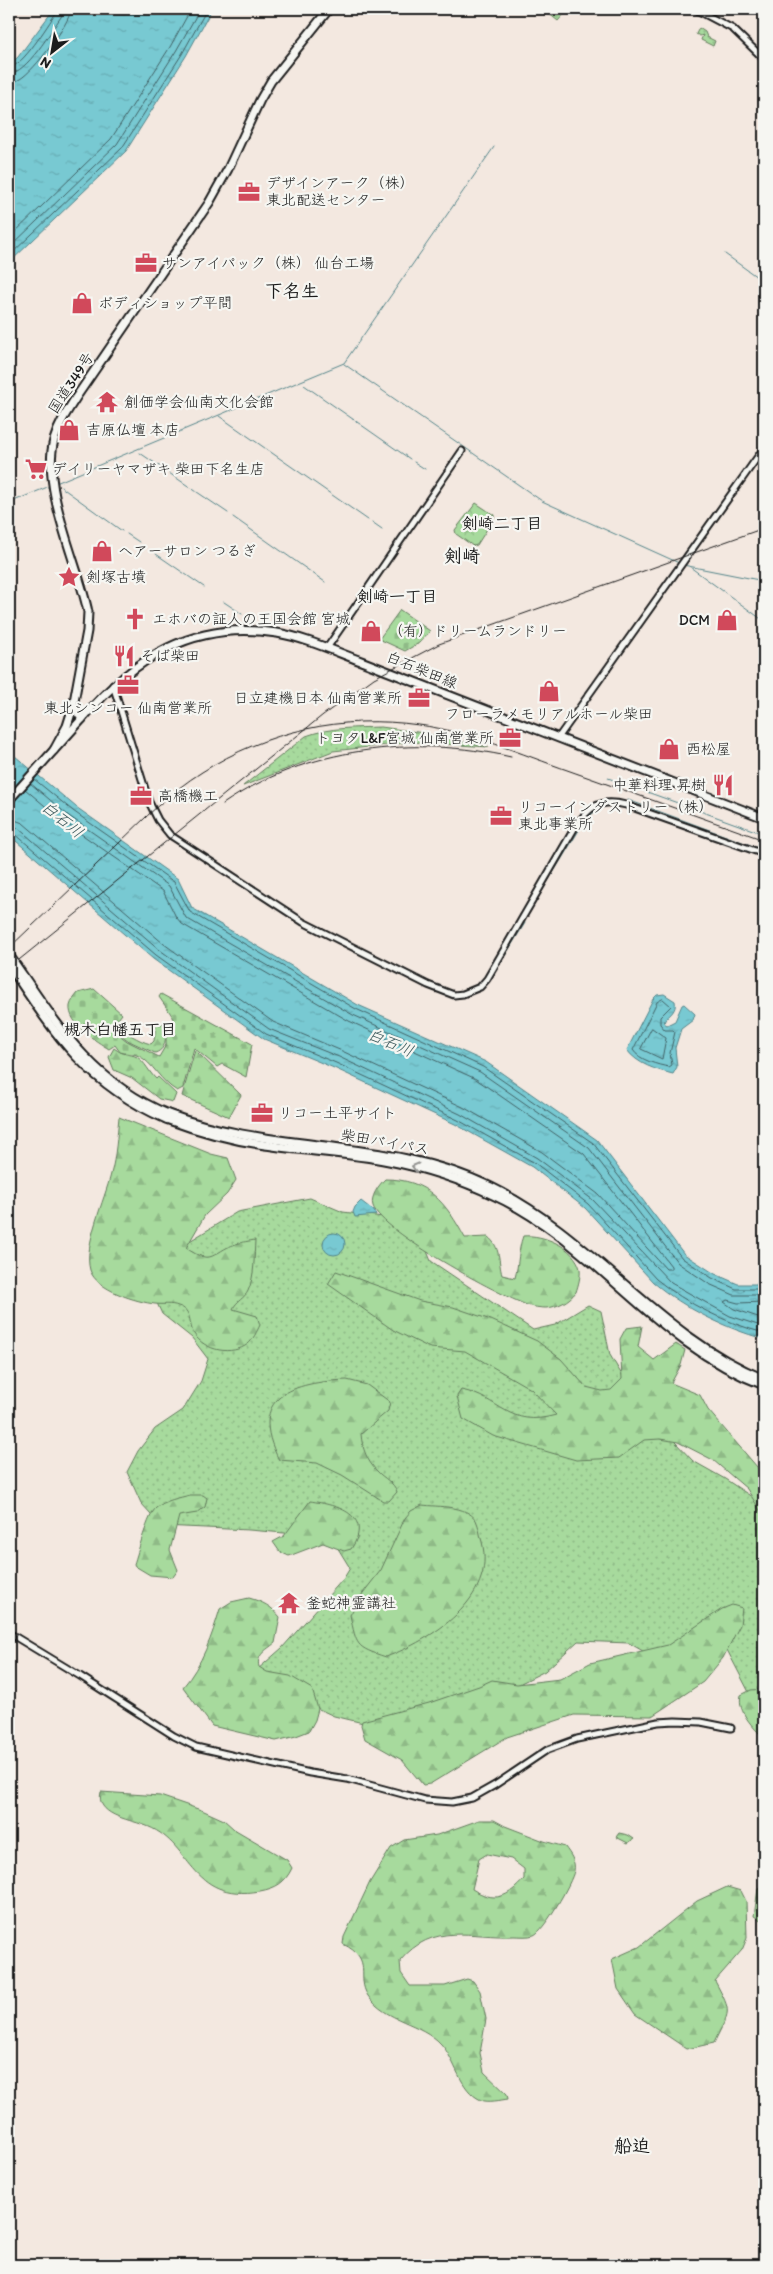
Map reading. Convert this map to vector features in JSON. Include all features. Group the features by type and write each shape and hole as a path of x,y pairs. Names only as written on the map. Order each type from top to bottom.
{"main road":[{"name":"国道349号","path":"54,750 67,726 73,707 88,612 53,483 52,454 62,420 209,203 228,169 260,100 271,81 329,9"},
{"name":"白石柴田線","path":"82,719 113,685 133,668 168,647 212,634 246,631 278,633 327,648 764,818"},
{"path":"9,800 82,719 73,707"},
{"name":"柴田バイパス","path":"9,954 62,1032 90,1064 132,1096 167,1117 232,1134 368,1151 414,1159 447,1168 489,1186 532,1209 559,1228 655,1312 687,1337 720,1358 764,1379"},
{"name":"柴田バイパス","path":"9,964 43,1016 86,1068 124,1098 205,1133 241,1141 361,1156 414,1166 455,1179 492,1194 528,1213 557,1234 640,1307 686,1344 727,1369 764,1385"}],"street":[{"path":"695,9 733,29 764,59"},
{"path":"558,738 764,448"},
{"path":"327,648 462,452"},
{"path":"113,685 149,802 158,820 170,835 303,922 428,985 454,995 472,992 487,979 574,829 585,813 599,804 614,802 626,805 764,854"},
{"path":"9,1633 174,1736 196,1747 310,1773 354,1780 425,1800 452,1802 472,1798 495,1786 547,1750 577,1738 658,1722 701,1722 731,1728"}],"green space":[{"path":"543,9 557,9 564,14 558,21"},
{"path":"699,28 705,32 707,37 715,41 713,46 701,40 703,35 696,34"},
{"path":"476,503 494,515 494,518 477,545 473,546 456,534 455,530"},
{"path":"400,610 430,631 419,643 405,651 379,639"},
{"path":"381,727 417,732 489,747 414,742 333,751 243,786 306,736 334,729"},
{"path":"94,989 122,1014 111,1028 127,1041 159,1057 166,1045 166,1022 173,1020 159,997 161,994 252,1044 246,1077 222,1064 217,1067 194,1048 183,1088 177,1091 144,1059 137,1055 120,1052 115,1045 109,1049 90,1037 73,1019 71,1002 78,993"},
{"path":"164,1023 164,1045 155,1053 129,1041 113,1029 113,1027 151,1044 154,1041 156,1026"},
{"path":"114,1048 140,1059 156,1079 158,1077 176,1094 173,1102 159,1099 132,1078 114,1070 109,1057"},
{"path":"195,1050 241,1095 229,1117 182,1096"},
{"path":"119,1117 211,1154 228,1158 236,1180 227,1194 205,1215 186,1248 202,1257 208,1257 236,1244 255,1240 252,1279 247,1293 233,1309 257,1316 260,1325 252,1340 242,1348 227,1351 212,1348 199,1340 194,1334 188,1314 183,1308 173,1305 147,1303 118,1294 100,1283 90,1270 89,1248 113,1167"},
{"path":"385,1179 413,1183 434,1195 451,1214 465,1238 488,1237 497,1250 502,1275 515,1278 523,1236 540,1237 565,1248 577,1261 580,1269 580,1278 576,1292 567,1301 559,1305 546,1308 531,1306 492,1289 443,1262 397,1231 381,1217 373,1206 372,1203 377,1188"},
{"path":"310,1198 343,1212 391,1218 421,1237 431,1261 533,1330 555,1325 588,1305 601,1311 610,1355 640,1405 693,1461 725,1479 764,1505 764,1721 725,1646 693,1680 629,1643 578,1641 545,1671 499,1694 380,1727 334,1716 249,1677 282,1648 344,1578 350,1568 331,1537 249,1530 162,1526 141,1503 127,1472 138,1451 155,1429 183,1410 201,1381 208,1359 192,1338 162,1314 146,1279 162,1258 237,1212"},
{"path":"336,1271 420,1301 453,1307 491,1320 537,1341 561,1359 586,1387 602,1391 611,1390 622,1379 620,1339 626,1328 642,1326 638,1347 654,1360 676,1344 685,1350 681,1365 671,1383 700,1395 708,1410 764,1475 764,1517 747,1489 713,1460 678,1442 660,1439 644,1440 619,1458 576,1460 493,1436 463,1419 457,1396 461,1390 486,1399 515,1415 526,1418 556,1415 531,1389 465,1351 430,1348 393,1330 328,1284"},
{"path":"347,1380 367,1385 390,1402 388,1411 361,1434 364,1449 370,1463 396,1489 397,1492 389,1501 383,1501 342,1475 317,1463 279,1460 270,1438 268,1421 272,1407 280,1397 293,1389 309,1384"},
{"path":"190,1495 203,1495 207,1498 205,1507 197,1513 179,1516 170,1550 178,1570 173,1577 150,1575 135,1566 134,1564 144,1534 156,1508 164,1503"},
{"path":"310,1501 341,1509 356,1520 358,1528 357,1537 351,1549 344,1551 323,1543 289,1556 280,1552 273,1542 284,1536"},
{"path":"422,1505 459,1509 476,1520 482,1542 484,1563 480,1582 470,1599 457,1615 422,1640 386,1657 368,1651 359,1644 354,1633 350,1615 363,1593 381,1570 405,1518 411,1511"},
{"path":"249,1598 266,1605 280,1617 275,1643 260,1656 259,1667 267,1672 290,1676 312,1689 318,1709 309,1731 276,1741 212,1726 183,1687 201,1660 220,1609 231,1602"},
{"path":"732,1605 742,1608 740,1625 723,1658 703,1682 652,1716 574,1715 507,1737 430,1784 423,1785 402,1760 365,1739 361,1725 362,1721 429,1703 492,1680 517,1684 560,1679 590,1663 668,1645 722,1609"},
{"path":"764,1689 764,1738 747,1719 740,1701 741,1695 751,1690"},
{"path":"101,1792 160,1796 204,1811 224,1820 234,1829 287,1860 292,1868 283,1881 266,1890 236,1892 218,1888 193,1869 173,1844 160,1833 108,1811 100,1800"},
{"path":"479,1820 494,1820 544,1841 565,1847 573,1861 574,1871 563,1895 551,1916 539,1932 534,1935 453,1934 439,1936 426,1940 400,1961 401,1973 410,1986 445,1986 467,1979 473,1981 480,1991 486,2019 480,2053 484,2072 507,2094 508,2099 481,2100 463,2082 441,2044 424,2031 394,2017 375,2005 365,1989 362,1962 359,1956 343,1944 344,1937 370,1882 391,1848 404,1840 437,1835","holes":["487,1854 511,1859 524,1869 524,1879 512,1891 494,1897 472,1889 479,1859"]},
{"path":"619,1833 634,1839 628,1843 616,1837"},
{"path":"764,1886 764,1922 754,1916 758,1889"},
{"path":"727,1887 741,1891 746,1901 747,1938 742,1950 715,1981 725,2000 727,2012 714,2043 687,2049 635,2014 618,1989 612,1959 639,1947 697,1901"}],"water":[{"path":"54,9 212,9 186,56 126,151 9,263 9,65 18,57"},
{"name":"白石川","path":"9,751 76,807 178,879 192,908 358,1005 486,1062 597,1140 684,1254 715,1274 738,1284 764,1284 764,1339 720,1323 692,1309 665,1292 653,1282 585,1208 532,1167 455,1124 334,1068 264,1039 153,959 9,835"},
{"path":"664,994 675,1001 673,1012 664,1023 667,1025 675,1021 684,1004 695,1014 693,1020 681,1029 675,1048 677,1067 673,1074 641,1063 627,1050 653,999 657,995"},
{"path":"361,1201 374,1211 376,1215 355,1217 353,1212"},
{"path":"334,1233 342,1236 345,1244 342,1252 334,1255 326,1252 323,1244 326,1236"}],"waterway":[{"path":"56,483 344,363 494,147"},
{"path":"725,254 764,282"},
{"path":"344,364 542,501 679,563"},
{"path":"304,385 410,459"},
{"path":"219,416 368,520"},
{"path":"140,453 165,470"},
{"path":"414,462 425,469"},
{"path":"169,473 228,513"},
{"path":"9,503 50,486"},
{"path":"61,487 122,531"},
{"path":"233,517 325,582"},
{"path":"372,522 382,529"},
{"path":"127,534 139,542"},
{"path":"156,554 204,587"},
{"path":"683,565 764,581"},
{"path":"690,567 764,621"},
{"path":"224,602 242,614"},
{"path":"608,778 764,834"},
{"path":"628,800 764,850"},
{"path":"533,906 584,822 596,811 611,805"},
{"path":"492,977 525,923"}],"railway":[{"path":"9,968 323,715 374,678 439,644 764,528"},
{"path":"9,948 147,816 190,780 252,746 279,736 334,724 390,722 438,728 477,738 764,840"},
{"path":"223,804 255,785 290,770 325,758 362,751 400,747 437,747 474,750 511,757"}],"place":[{"name":"デザインアーク（株） 東北配送センター","path":"249,192"},
{"name":"サンアイパック（株） 仙台工場","path":"146,263"},
{"name":"ボディショップ平間","path":"82,303"},
{"name":"創価学会仙南文化会館","path":"107,402"},
{"name":"吉原仏壇 本店","path":"69,430"},
{"name":"デイリーヤマザキ 柴田下名生店","path":"36,469"},
{"name":"ヘアーサロン つるぎ","path":"102,551"},
{"name":"剣塚古墳","path":"69,577"},
{"name":"エホバの証人の王国会館 宮城","path":"135,619"},
{"name":"DCM","path":"727,620"},
{"name":"（有）ドリームランドリー","path":"371,631"},
{"name":"そば柴田","path":"124,656"},
{"name":"東北シンコー 仙南営業所","path":"128,685"},
{"name":"フローラメモリアルホール柴田","path":"549,691"},
{"name":"日立建機日本 仙南営業所","path":"419,698"},
{"name":"トヨタL&F宮城 仙南営業所","path":"510,738"},
{"name":"西松屋","path":"669,749"},
{"name":"中華料理 昇樹","path":"723,785"},
{"name":"高橋機工","path":"141,796"},
{"name":"リコーインダストリー（株） 東北事業所","path":"501,816"},
{"name":"リコー土平サイト","path":"262,1113"},
{"name":"釜蛇神霊講社","path":"289,1603"}],"district":[{"name":"下名生","path":"292,291"},
{"name":"剣崎二丁目","path":"502,523"},
{"name":"剣崎","path":"462,556"},
{"name":"剣崎一丁目","path":"397,596"},
{"name":"槻木白幡五丁目","path":"120,1029"},
{"name":"船迫","path":"632,2146"}]}
